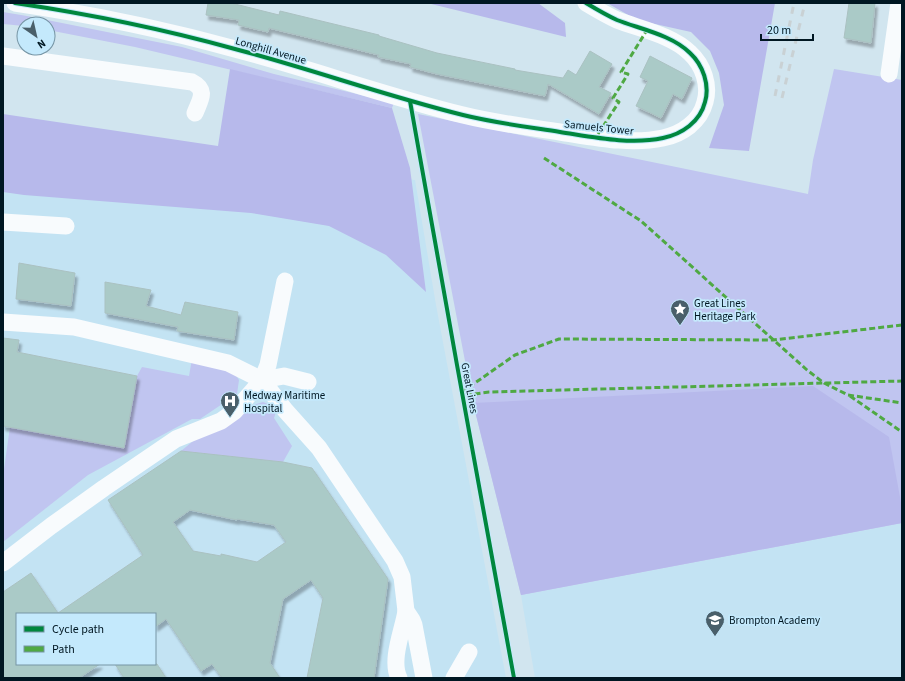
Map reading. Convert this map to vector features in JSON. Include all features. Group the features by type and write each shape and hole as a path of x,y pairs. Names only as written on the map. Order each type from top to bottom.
{"street":[{"name":"Longhill Avenue","path":"15,3 50,8 146,27 220,45 418,103 520,126"},
{"name":"Samuels Tower","path":"520,126 601,138 631,140 658,139 680,132 696,120 704,108 707,97 706,79 700,66 689,51 667,39 615,19 586,3"},
{"path":"889,74 899,3"},
{"path":"3,56 192,82 198,85 201,89 202,95 195,113"},
{"path":"3,222 66,226"},
{"path":"3,564 92,497 176,439 221,421 235,411 262,380 268,364 285,281"},
{"path":"3,322 74,327 228,363 262,380 285,410 319,448 393,557 402,577 406,611 397,647 397,674 399,678"},
{"path":"262,380 284,376 308,382"},
{"path":"406,611 414,625 424,678"},
{"path":"454,678 469,652"}],"shaded area":[{"path":"427,3 538,3 565,23 566,37"},
{"path":"607,3 775,3 749,151 709,148 724,105 719,73 710,51 691,32 637,20"},
{"path":"3,12 27,16 16,16 16,25 3,24"},
{"path":"56,22 182,47 274,74 394,103 392,108 135,47 56,32"},
{"path":"230,69 392,108 410,168 426,292 386,255 329,226 251,213 24,195 3,192 3,114 218,146"},
{"name":"Great Lines Heritage Park","path":"834,69 902,80 902,523 521,595 473,403 418,114 808,194 813,160"},
{"name":"Medway Maritime Hospital","path":"3,143 96,153 415,180 436,305 506,678 3,678"},
{"path":"192,359 228,363 239,380 237,394 200,419 192,419 88,475 3,542 3,476 10,427 137,376 142,367 189,376"},
{"path":"813,386 889,437 902,508 902,523 521,595 473,403"},
{"path":"263,402 269,404 275,410 274,418 292,446 283,462 181,451 198,437 240,414 253,405"},
{"name":"Brompton Academy","path":"902,523 902,678 535,678 521,595"}],"building":[{"path":"208,3 231,3 279,15 280,11 379,35 437,53 515,70 563,78 568,70 576,75 590,51 612,64 599,87 611,93 599,114 548,84 545,96 437,74 410,67 411,64 378,57 379,55 269,28 268,32 238,25 239,20 206,15"},
{"path":"849,3 875,3 871,43 844,38"},
{"path":"650,56 692,78 682,99 673,94 661,118 636,106 648,81 640,77"},
{"path":"19,263 75,273 71,306 16,299"},
{"path":"105,282 151,290 146,306 181,315 185,302 238,312 234,340 177,331 178,327 105,313"},
{"path":"3,338 19,340 17,352 137,376 124,448 3,426"},
{"path":"181,451 283,462 312,468 388,579 374,678 307,678 323,598 311,580 283,599 270,663 280,678 222,678 212,664 201,671 166,619 156,626 156,613 58,613 143,555 108,500","holes":["190,510 274,525 286,542 257,562 221,554 221,556 193,551 173,522"]},
{"path":"31,573 58,613 16,613 16,665 98,665 79,678 3,678 3,592"},
{"path":"157,664 166,678 124,678 116,665"}],"railway":[{"path":"775,96 794,3"},
{"path":"782,98 805,3"}],"marked path":[{"path":"598,134 619,102 613,98 628,74 621,72 647,30"},
{"path":"544,158 641,221 807,370 824,383 848,395 902,403"},
{"path":"902,325 773,340 559,339 515,355 462,392 475,394 489,392 902,381"},
{"path":"850,396 902,432"}],"cycle path":[{"path":"15,3 98,17 181,35 263,57 434,108 499,123 598,138 638,141 663,138 677,134 695,121 703,109 707,89 702,69 695,58 683,47 665,37 617,20 586,3"},
{"name":"Great Lines","path":"410,101 514,678"}],"place":[{"name":"Great Lines Heritage Park","path":"680,326"},
{"name":"Medway Maritime Hospital","path":"230,418"},
{"name":"Brompton Academy","path":"715,637"}]}
